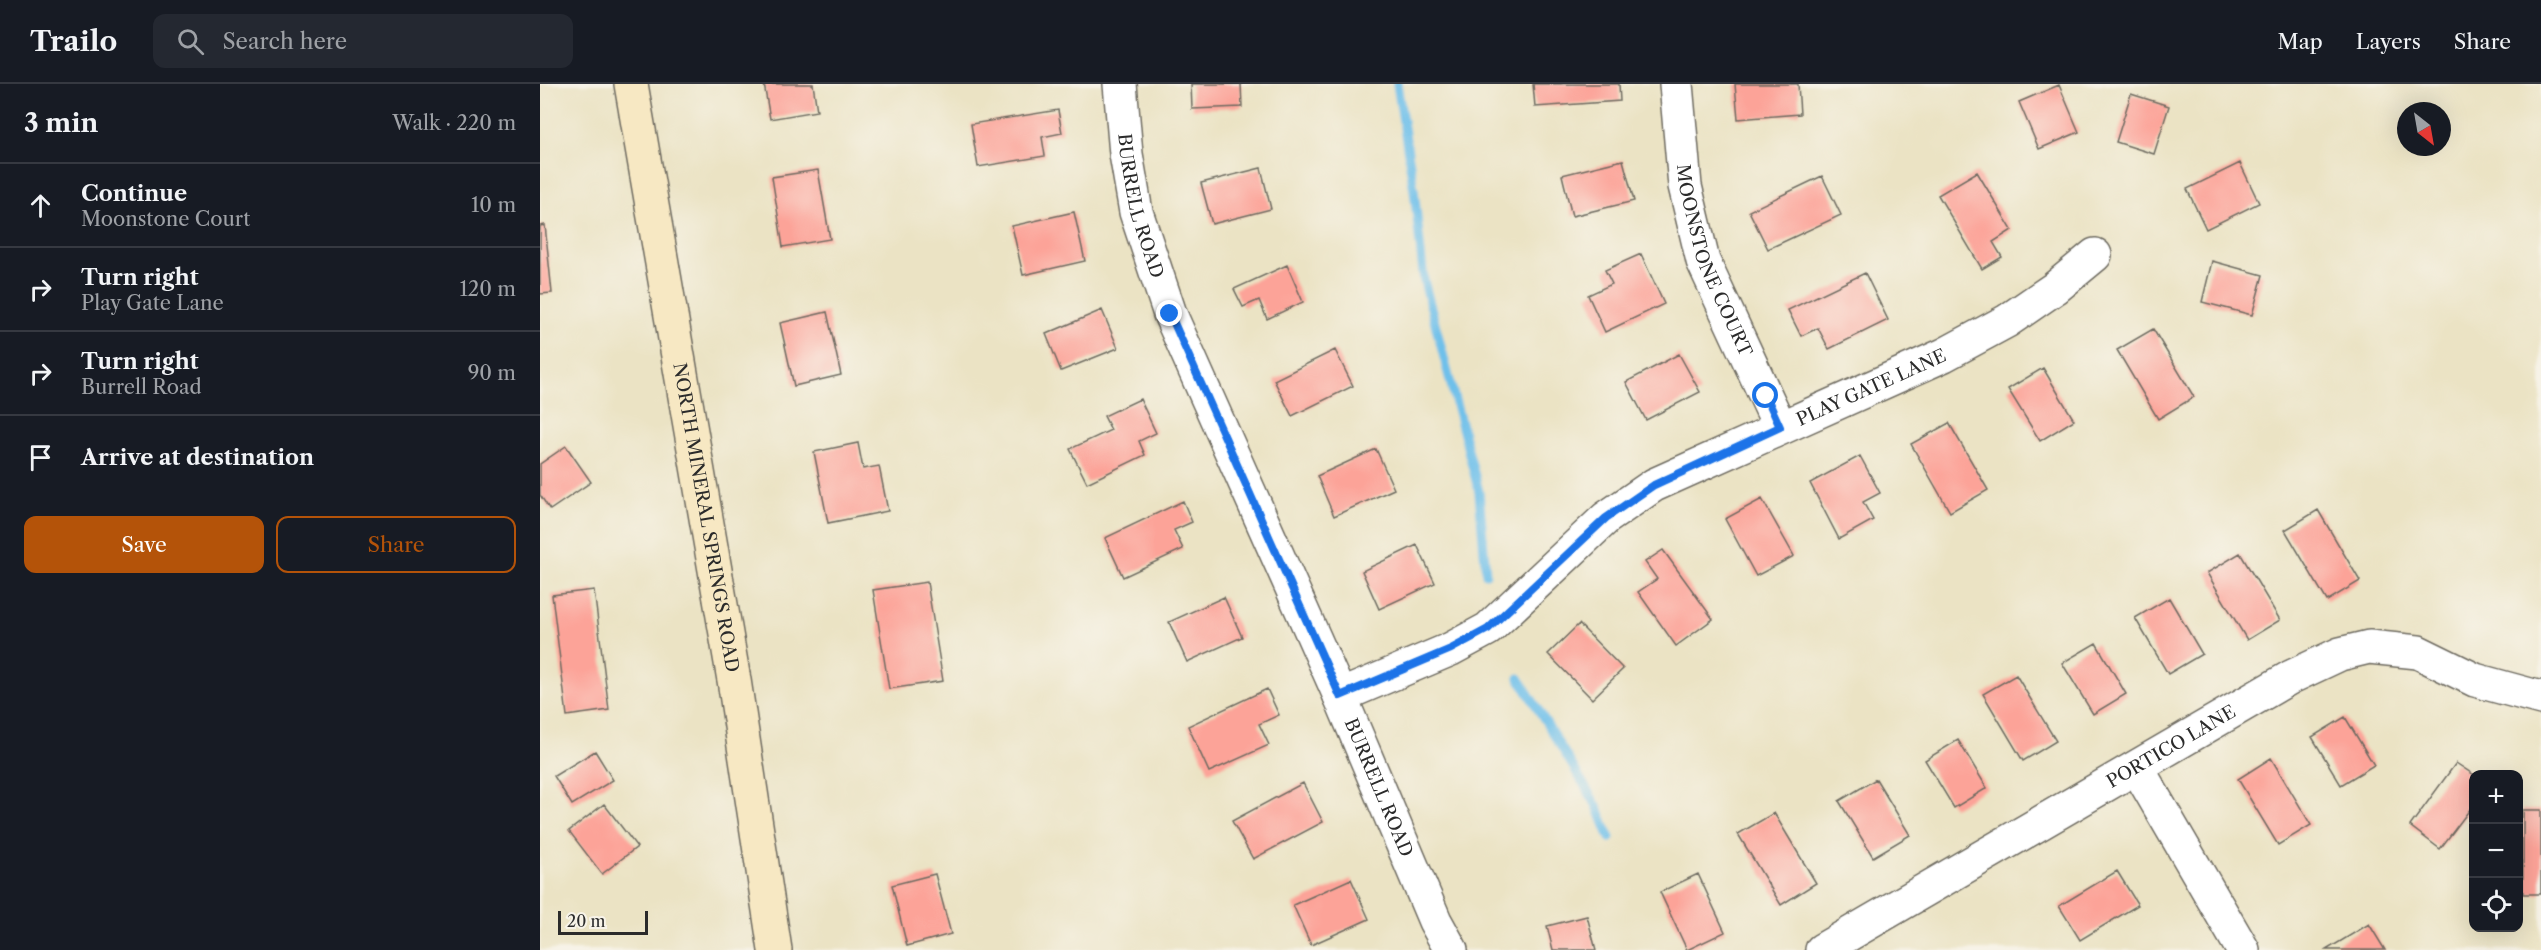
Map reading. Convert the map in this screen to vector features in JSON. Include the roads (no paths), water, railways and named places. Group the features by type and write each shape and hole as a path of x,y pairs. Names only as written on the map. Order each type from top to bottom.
{"street":[{"name":"NORTH MINERAL SPRINGS ROAD","path":"631,84 734,680 775,950"},
{"name":"BURRELL ROAD","path":"1120,84 1126,154 1136,212 1170,314 1340,696 1435,921 1451,950"},
{"name":"MOONSTONE COURT","path":"1676,84 1685,186 1701,252 1780,427"},
{"name":"PLAY GATE LANE","path":"1340,696 1451,649 1488,629 1606,518 1654,485 1944,355 2007,321 2055,288 2095,255"},
{"name":"PORTICO LANE","path":"1822,950 2292,677 2340,654 2369,647 2418,652 2475,680 2541,698"},
{"path":"2137,768 2243,950"}],"waterway":[{"path":"1397,84 1414,190 1424,281 1479,492 1486,574"},
{"path":"1519,678 1597,806 1610,838"}]}
